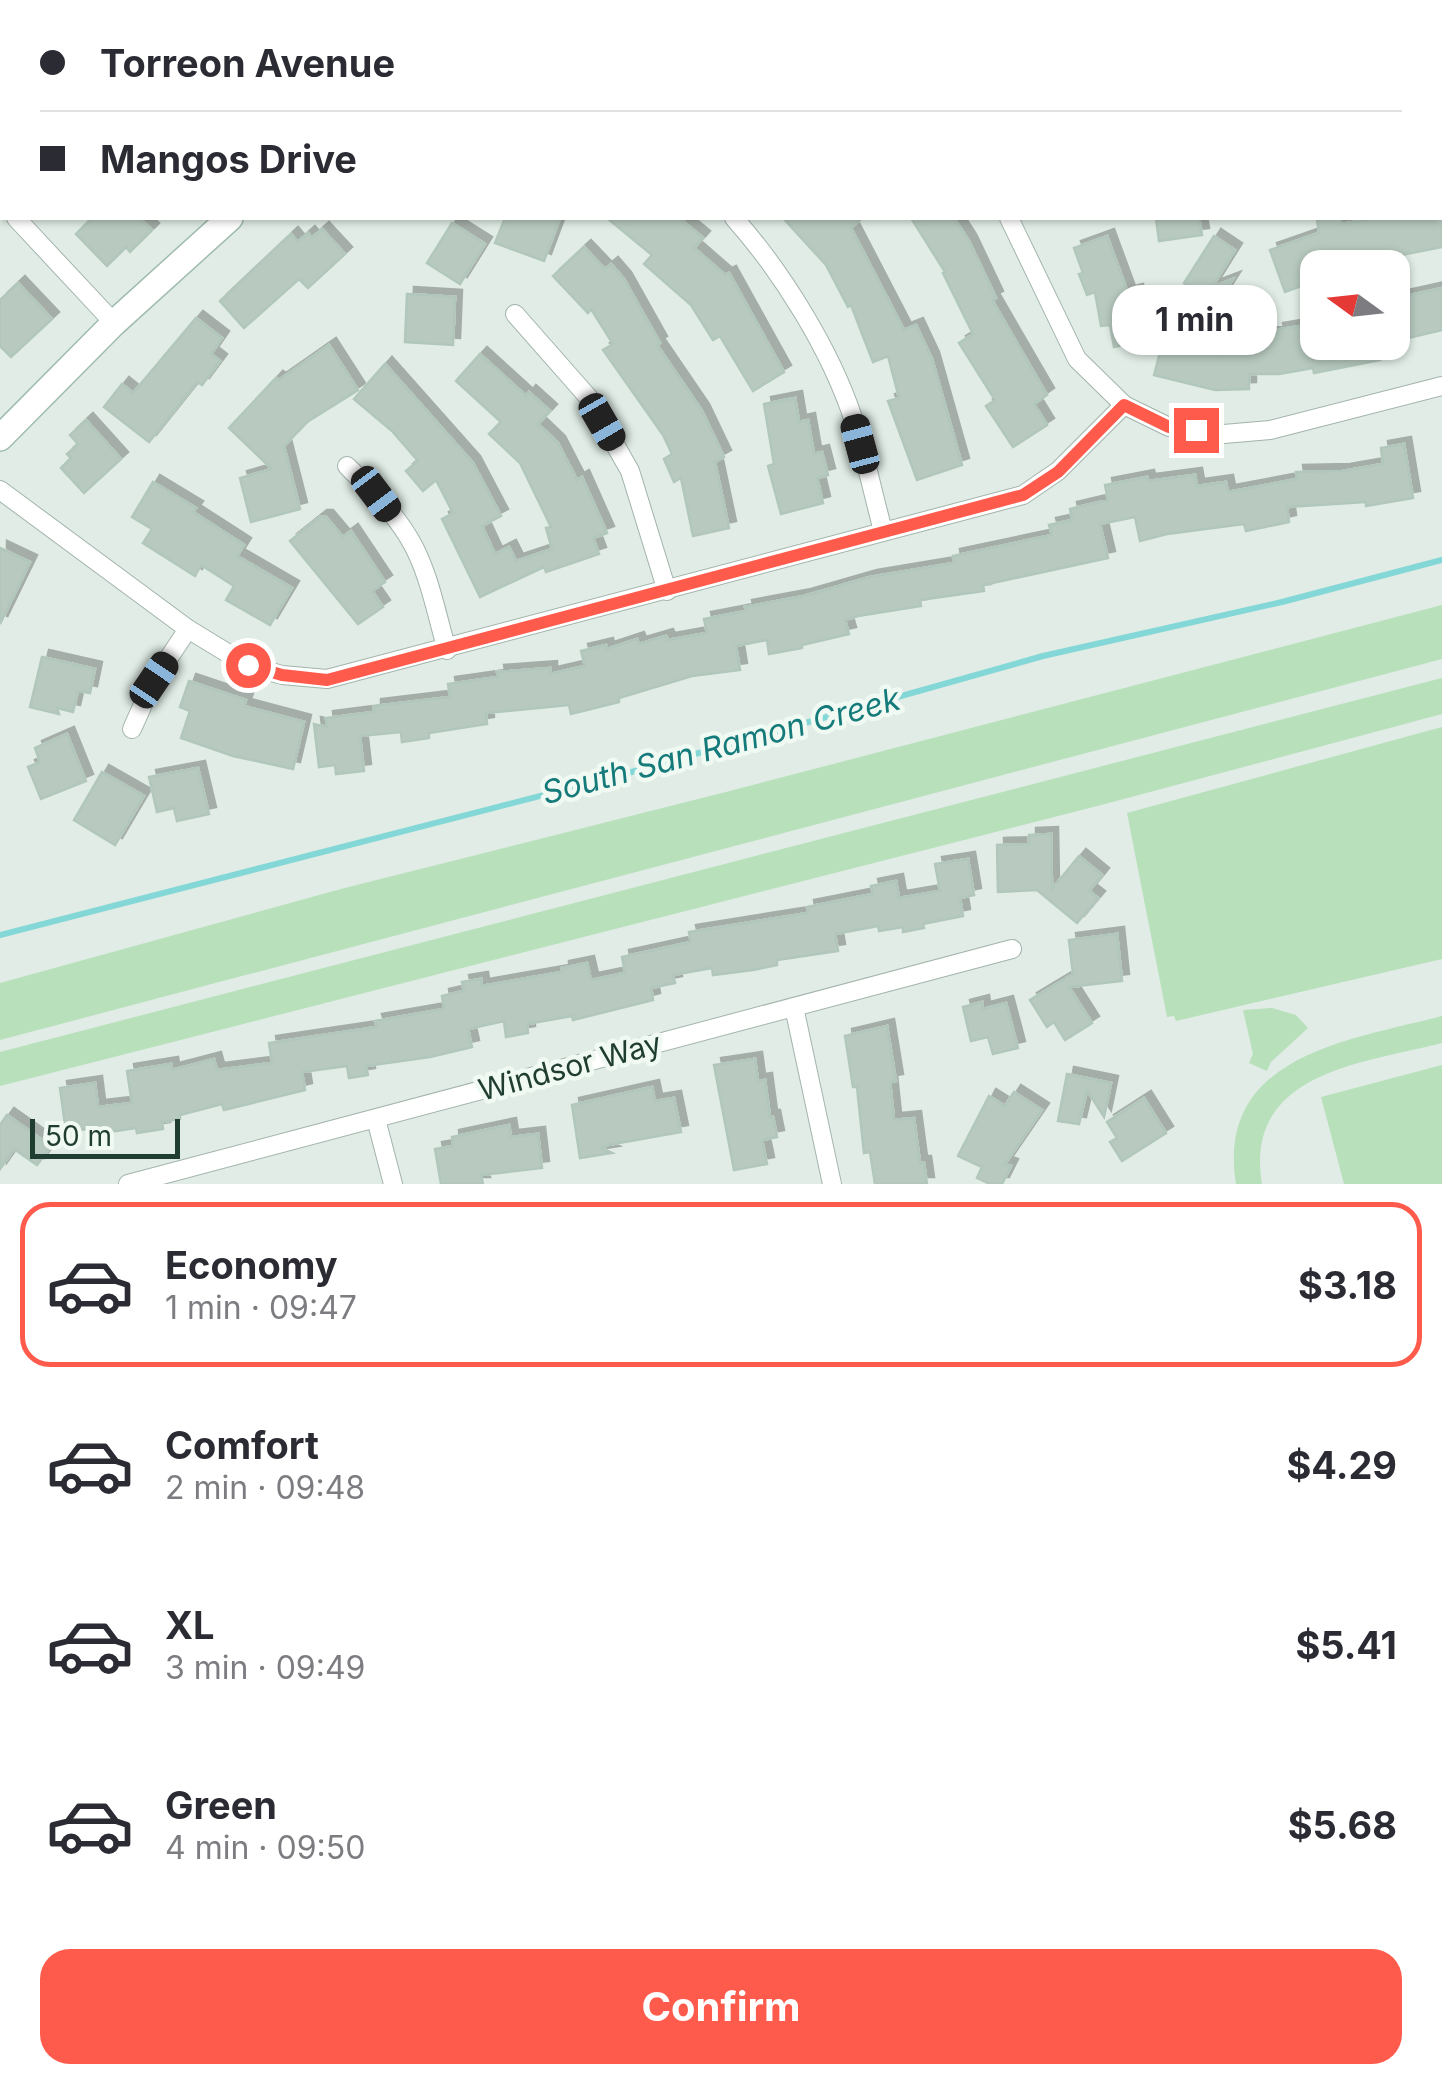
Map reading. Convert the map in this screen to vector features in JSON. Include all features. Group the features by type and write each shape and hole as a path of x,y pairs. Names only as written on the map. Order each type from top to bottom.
{"street":[{"path":"18,220 114,323"},
{"path":"0,438 114,323 228,220"},
{"path":"736,220 758,245 814,332 852,414 883,530"},
{"path":"1010,220 1077,359 1124,405 1169,427 1224,434 1270,430 1442,386"},
{"path":"514,314 588,398 630,472 667,591"},
{"path":"0,490 188,629 248,665 282,675 327,680 1023,495 1058,472 1124,405"},
{"path":"347,466 376,494 409,538 427,580 446,650"},
{"path":"132,729 154,680 188,629"},
{"name":"Windsor Way","path":"128,1184 1012,949"},
{"path":"794,1007 832,1184"},
{"path":"376,1119 393,1184"}],"green space":[{"path":"1442,605 1442,659 0,1040 0,983 341,889"},
{"path":"1442,678 1442,714 0,1086 0,1052"},
{"path":"1442,727 1442,959 1176,1021 1174,1016 1167,1017 1127,813"},
{"path":"1272,1008 1296,1015 1308,1028 1271,1062 1267,1071 1249,1063 1253,1054 1243,1010"},
{"path":"1442,1016 1442,1043 1346,1067 1290,1095 1271,1118 1261,1147 1262,1184 1236,1184 1235,1140 1247,1106 1268,1080 1297,1060 1332,1045"},
{"path":"1442,1065 1442,1184 1344,1184 1321,1097"}],"building":[{"path":"90,220 141,220 152,230 130,252 126,247 107,266 76,234"},
{"path":"504,220 559,220 544,261 495,243"},
{"path":"609,220 681,220 703,238 694,248 725,275 729,273 784,372 753,391 720,336 713,340 691,305 644,264 652,255"},
{"path":"785,220 860,220 851,228 904,330 916,325 932,359 962,465 917,480 888,401 899,398 888,356 873,362 851,305 848,307 826,265"},
{"path":"912,220 955,220 996,298 992,300 1047,395 1034,404 1047,425 1013,447 986,406 995,400 959,343 973,334 945,272"},
{"path":"1156,220 1199,220 1202,235 1159,241"},
{"path":"1317,220 1340,220 1341,224 1366,220 1442,220 1442,247 1410,253 1410,250 1300,250 1300,286 1285,292 1270,250 1319,233"},
{"path":"452,223 485,244 460,284 427,263"},
{"path":"322,229 345,254 308,288 299,279 244,328 220,301 291,234 298,242 308,233 312,238"},
{"path":"1107,236 1128,293 1136,291 1144,341 1114,347 1110,325 1101,326 1095,292 1087,295 1079,274 1083,273 1074,248"},
{"path":"1214,236 1235,250 1212,287 1233,279 1217,304 1184,283"},
{"path":"584,247 605,269 611,264 624,279 660,343 657,345 702,411 724,457 715,462 729,528 693,536 681,478 674,482 664,459 672,454 663,435 603,350 613,344 591,309 588,313 553,276"},
{"path":"18,283 52,319 11,357 0,346 0,300"},
{"path":"1442,288 1442,330 1410,338 1410,295"},
{"path":"407,294 455,297 453,345 405,342"},
{"path":"196,318 222,338 211,354 220,361 202,385 197,382 149,442 104,407 122,384 133,393"},
{"path":"1300,326 1300,360 1380,360 1314,373 1313,368 1249,374 1249,389 1215,390 1154,375 1163,341 1222,355 1222,335 1277,334 1276,330"},
{"path":"329,345 358,390 307,422 284,446 300,509 251,522 240,478 272,469 229,428 276,378 279,380"},
{"path":"480,354 526,396 529,392 550,411 538,424 558,443 577,480 582,477 607,533 593,538 599,554 546,572 544,567 480,597 442,519 453,513 436,480 423,491 406,471 418,461 392,431 354,399 385,364 473,463 501,516 482,526 495,554 509,547 516,561 552,549 546,528 551,527 520,463 489,434 501,422 456,381"},
{"path":"795,398 799,422 808,420 814,454 822,452 828,475 817,478 823,503 781,514 768,466 774,464 764,404"},
{"path":"86,420 121,459 84,493 61,468 71,458 67,454 78,444 70,435"},
{"path":"1404,444 1413,498 1366,506 1366,502 1287,507 1289,522 1246,531 1244,524 1140,541 1135,517 1100,524 1108,558 983,585 984,591 920,600 921,606 858,616 845,620 849,634 802,648 769,654 767,640 736,646 740,670 692,676 571,714 569,705 486,713 487,724 429,733 429,738 402,742 401,732 360,736 364,771 336,774 335,765 319,767 314,724 327,727 326,718 374,712 374,706 450,697 448,684 498,677 497,672 550,668 550,674 585,666 581,651 606,645 607,649 637,639 639,644 666,636 668,640 707,633 704,619 746,611 745,607 804,596 870,577 954,563 953,556 1052,535 1049,525 1072,520 1070,509 1108,500 1105,485 1147,477 1148,481 1195,475 1197,486 1226,482 1228,492 1297,479 1296,472 1343,471 1383,464 1381,448"},
{"path":"153,482 196,508 193,512 244,545 237,556 292,588 270,625 226,600 234,586 201,565 195,576 143,543 152,529 132,517"},
{"path":"320,517 326,517 343,537 351,531 385,582 372,591 383,607 358,624 290,541"},
{"path":"0,548 30,562 0,624"},
{"path":"42,657 95,669 90,693 78,691 73,712 57,708 59,714 30,707"},
{"path":"189,681 246,700 244,706 304,722 293,769 233,756 181,738 190,711 180,707"},
{"path":"67,734 86,781 41,799 28,767 40,762 35,748"},
{"path":"198,768 209,814 177,821 174,808 157,812 149,777"},
{"path":"102,772 144,796 115,845 74,820"},
{"path":"1051,834 1052,889 1079,856 1102,875 1089,891 1098,898 1077,923 1037,890 998,892 997,845 1029,844 1029,835"},
{"path":"968,859 974,895 960,898 963,916 923,924 924,928 879,931 878,926 835,934 838,951 777,960 777,965 753,970 713,975 712,968 673,975 675,983 651,988 653,1000 573,1020 572,1016 527,1024 528,1033 506,1037 504,1021 468,1029 472,1047 366,1066 368,1075 349,1078 347,1066 302,1072 305,1090 224,1110 222,1104 180,1115 180,1119 162,1122 163,1129 102,1133 101,1127 66,1132 60,1088 95,1083 98,1107 132,1103 127,1071 171,1064 172,1070 214,1059 217,1070 272,1063 269,1043 377,1027 375,1021 444,1009 442,996 464,991 462,982 481,979 482,986 562,972 562,968 587,963 591,980 625,973 622,957 691,942 689,932 808,913 807,907 873,894 871,886 896,881 899,898 940,891 935,864"},
{"path":"1117,934 1122,981 1069,987 1092,1023 1065,1040 1054,1022 1047,1027 1030,1000 1073,974 1069,940"},
{"path":"982,1002 983,1009 1006,1003 1018,1048 993,1054 988,1037 971,1041 963,1007"},
{"path":"887,1026 896,1081 890,1082 894,1120 914,1118 927,1184 875,1184 870,1152 864,1153 857,1087 853,1087 845,1036"},
{"path":"755,1059 758,1081 765,1080 777,1137 762,1140 767,1164 734,1170 714,1065"},
{"path":"1067,1074 1111,1083 1104,1117 1087,1090 1079,1124 1058,1121"},
{"path":"652,1087 655,1101 674,1098 681,1132 608,1145 601,1148 612,1153 580,1158 572,1105"},
{"path":"1014,1092 1042,1110 1005,1164 1011,1166 1002,1184 990,1184 977,1178 982,1167 958,1156 989,1096 1005,1106"},
{"path":"1144,1098 1166,1133 1122,1161 1110,1142 1117,1138 1107,1122"},
{"path":"7,1115 51,1146 37,1165 14,1149 0,1169 0,1125"},
{"path":"509,1125 511,1137 538,1134 542,1168 481,1175 483,1184 441,1184 435,1149 453,1146 452,1137"}],"waterway":[{"name":"South San Ramon Creek","path":"0,935 610,778 1043,656 1282,602 1442,560"}],"route":[{"path":"248,665 282,675 327,680 1023,495 1058,472 1124,405 1169,427 1196,430"}]}
